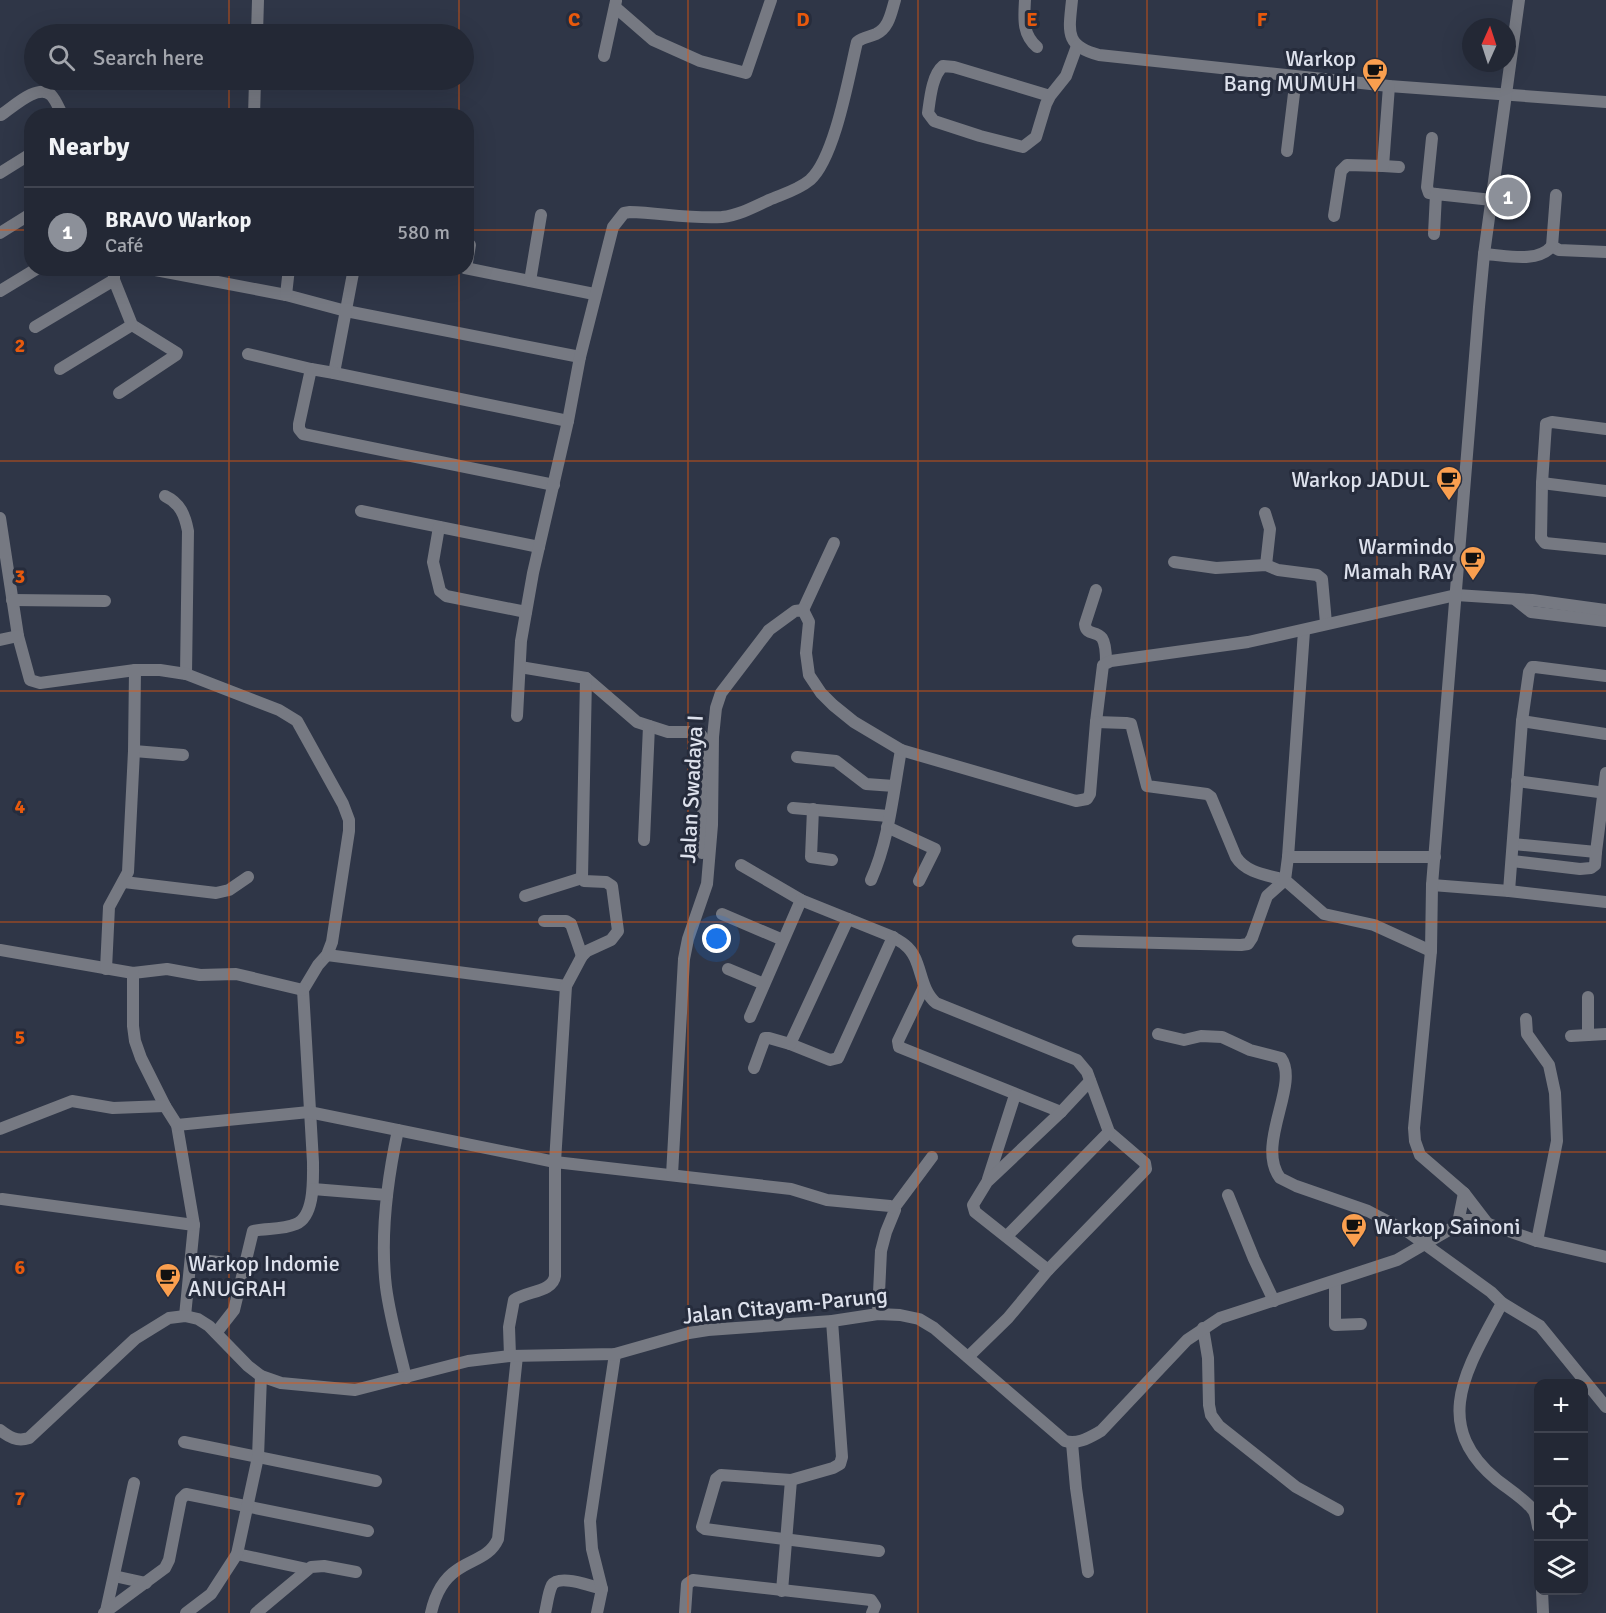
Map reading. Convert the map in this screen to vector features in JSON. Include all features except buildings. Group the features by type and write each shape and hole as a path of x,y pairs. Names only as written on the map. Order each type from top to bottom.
{"street":[{"path":"257,24 258,0"},
{"path":"616,3 642,33 658,43 700,61 746,74 771,0"},
{"path":"517,716 521,641 526,612 594,294 613,227 624,213 723,217 740,213 797,189 812,178 825,157 837,121 857,42 874,35 887,25 895,0"},
{"path":"1025,0 1023,22 1026,34 1037,47"},
{"path":"1072,0 1070,37 1077,46 1099,55 1389,86 1606,102"},
{"path":"1486,1223 1464,1193 1420,1155 1415,1141 1414,1128 1431,951 1432,885 1484,254 1519,0"},
{"path":"604,56 616,3"},
{"path":"1050,96 954,67 943,66 938,69 928,113 934,121 1023,147 1036,137 1050,96 1066,76 1077,46"},
{"path":"1287,151 1296,77"},
{"path":"1383,166 1389,86"},
{"path":"1,115 36,91 43,90 51,95 58,108"},
{"path":"254,108 255,90"},
{"path":"1432,138 1427,187 1429,193 1492,200"},
{"path":"0,173 24,158"},
{"path":"1334,216 1343,167 1347,165 1399,167"},
{"path":"1434,234 1436,194"},
{"path":"1484,254 1538,256 1552,246 1556,195"},
{"path":"530,281 541,215"},
{"path":"0,233 24,218"},
{"path":"1552,246 1559,250 1606,252"},
{"path":"474,270 594,294"},
{"path":"0,291 25,276"},
{"path":"35,327 111,276"},
{"path":"115,276 132,326 175,351 176,355 119,393"},
{"path":"190,276 580,357"},
{"path":"286,295 288,276"},
{"path":"334,373 352,276"},
{"path":"60,369 132,326"},
{"path":"248,354 568,421"},
{"path":"311,369 299,424 299,429 303,434 554,485"},
{"path":"1606,429 1547,423 1542,483 1541,538 1545,543 1606,549"},
{"path":"1542,483 1606,491"},
{"path":"165,496 180,508 188,531 186,674"},
{"path":"361,511 539,547"},
{"path":"1265,513 1270,529 1266,565"},
{"path":"0,518 18,636 30,680 35,682 135,670 160,670 186,674 279,710 297,721 343,804 349,820 332,942 327,955 318,964 303,990 314,1189 307,1215 298,1224 253,1231 234,1310 216,1333"},
{"path":"439,527 433,562 440,591 446,596 526,612"},
{"path":"834,543 803,610 809,622 807,667 813,682 833,705 901,750 1076,801 1082,801 1090,794 1101,670 1106,662 1103,639 1100,635 1085,629 1096,590"},
{"path":"1174,562 1216,568 1266,565 1278,570 1317,575 1322,579 1326,623"},
{"path":"1106,662 1248,642 1456,595 1532,600 1606,610"},
{"path":"12,600 105,601"},
{"path":"1516,600 1531,612 1606,621"},
{"name":"Jalan Swadaya I","path":"672,1175 684,959 688,939 707,884 712,825 716,708 721,693 770,630 795,611 803,610"},
{"path":"1078,941 1248,944 1262,905 1267,896 1279,886 1288,857 1304,631"},
{"path":"0,640 18,636"},
{"path":"520,662 586,678 630,716 648,726 668,732 701,734 704,739 705,752 702,849 707,884"},
{"path":"1509,891 1522,722 1529,672 1532,667 1606,676"},
{"path":"106,969 109,907 128,872 134,751 135,670"},
{"path":"582,878 586,678"},
{"path":"1096,722 1131,724 1147,786 1207,794 1211,797 1241,866 1324,914 1374,925 1431,951"},
{"path":"1522,722 1606,734"},
{"path":"644,840 648,726"},
{"path":"871,880 879,862 901,750"},
{"path":"134,751 183,755"},
{"path":"797,758 836,761 866,784 894,786"},
{"path":"1512,861 1580,869 1591,868 1595,865 1606,773"},
{"path":"1517,781 1605,793"},
{"path":"793,808 888,821 935,849 920,881"},
{"path":"813,809 812,857 832,860"},
{"path":"1514,844 1596,852"},
{"path":"1288,857 1435,857"},
{"path":"741,866 801,900 893,937 906,945 912,952 929,997 940,1005 1077,1060 1083,1066 1090,1081 1109,1132 1145,1163 1146,1169 1048,1270 1008,1318 968,1358"},
{"path":"124,882 216,893 229,890 248,877"},
{"path":"431,1613 443,1582 458,1569 490,1552 498,1539 514,1356 509,1327 514,1300 522,1294 550,1287 554,1283 555,1162 566,986 582,956 616,936 618,931 619,922 612,886 606,882 589,882 582,878 525,896"},
{"path":"1432,885 1606,902"},
{"path":"750,1017 801,900"},
{"path":"722,914 783,940"},
{"path":"790,1044 848,919"},
{"path":"544,921 566,921 571,924 582,956"},
{"path":"754,1068 765,1038 790,1044 830,1060 838,1058 893,937"},
{"path":"0,950 133,973 167,969 200,975 236,974 303,990"},
{"path":"327,955 566,986"},
{"path":"728,969 764,984"},
{"path":"0,1430 13,1438 21,1440 29,1438 135,1339 169,1318 185,1316 194,1225 177,1125 141,1058 135,1041 133,973"},
{"path":"924,987 898,1041 899,1047 1061,1112"},
{"path":"1588,997 1588,1035"},
{"path":"1526,1019 1527,1034 1549,1065 1555,1093 1557,1141 1537,1241"},
{"path":"1158,1034 1184,1040 1201,1036 1221,1037 1251,1050 1281,1058 1286,1065 1286,1077 1273,1142 1274,1164 1280,1178 1296,1186 1368,1211 1408,1232 1491,1292 1502,1303 1540,1326 1606,1407"},
{"path":"1570,1036 1606,1034"},
{"path":"1048,1270 975,1212 973,1209 975,1200 987,1182 1061,1112 1090,1081"},
{"path":"987,1182 1015,1095"},
{"path":"0,1129 72,1101 113,1108 165,1106"},
{"path":"177,1125 309,1112 555,1162 791,1189 827,1200 874,1203 894,1208"},
{"path":"398,1130 387,1195 386,1287 406,1378"},
{"path":"1007,1236 1109,1132"},
{"path":"878,1314 881,1251 886,1232 895,1214 894,1208 932,1157"},
{"path":"314,1189 387,1195"},
{"path":"1449,1229 1464,1193"},
{"path":"1228,1195 1274,1301"},
{"path":"2,1199 194,1225"},
{"path":"1088,1572 1072,1443 1101,1431 1187,1340 1203,1328 1220,1318 1397,1260 1449,1229 1470,1220 1486,1223 1537,1241 1606,1257"},
{"path":"191,1259 246,1265"},
{"path":"1335,1281 1335,1325 1361,1324"},
{"path":"1502,1303 1463,1383 1459,1407 1460,1430 1470,1451 1490,1474 1534,1513"},
{"name":"Jalan Citayam-Parung","path":"185,1316 198,1319 216,1333 261,1376 281,1383 355,1389 468,1361 514,1356 615,1354 689,1333 708,1330 832,1321 878,1314 900,1315 918,1319 934,1328 1065,1441 1072,1443"},
{"path":"832,1321 841,1461 833,1468 791,1480 722,1475 716,1479 702,1524 705,1529 879,1551"},
{"path":"1203,1328 1208,1358 1209,1405 1211,1415 1219,1426 1296,1487 1338,1510"},
{"path":"597,1613 602,1589 592,1549 590,1521 615,1354"},
{"path":"186,1613 211,1594 237,1554 258,1457 261,1376"},
{"path":"184,1442 376,1481"},
{"path":"782,1591 791,1480"},
{"path":"105,1612 134,1483"},
{"path":"105,1612 168,1564 181,1499 184,1495 189,1494 368,1531"},
{"path":"237,1554 307,1569 320,1566 356,1572"},
{"path":"256,1613 307,1569"},
{"path":"114,1576 146,1583"},
{"path":"545,1613 552,1586 557,1580 602,1589"},
{"path":"685,1613 687,1584 690,1581 871,1600 875,1606 872,1613"},
{"path":"1542,1595 1543,1613"}],"place":[{"name":"Warkop Bang MUMUH","path":"1375,94"},
{"name":"BRAVO Warkop","path":"1508,197"},
{"name":"Warkop JADUL","path":"1449,502"},
{"name":"Warmindo Mamah RAY","path":"1473,582"},
{"name":"Warkop Sainoni","path":"1354,1249"},
{"name":"Warkop Indomie ANUGRAH","path":"168,1299"}]}
